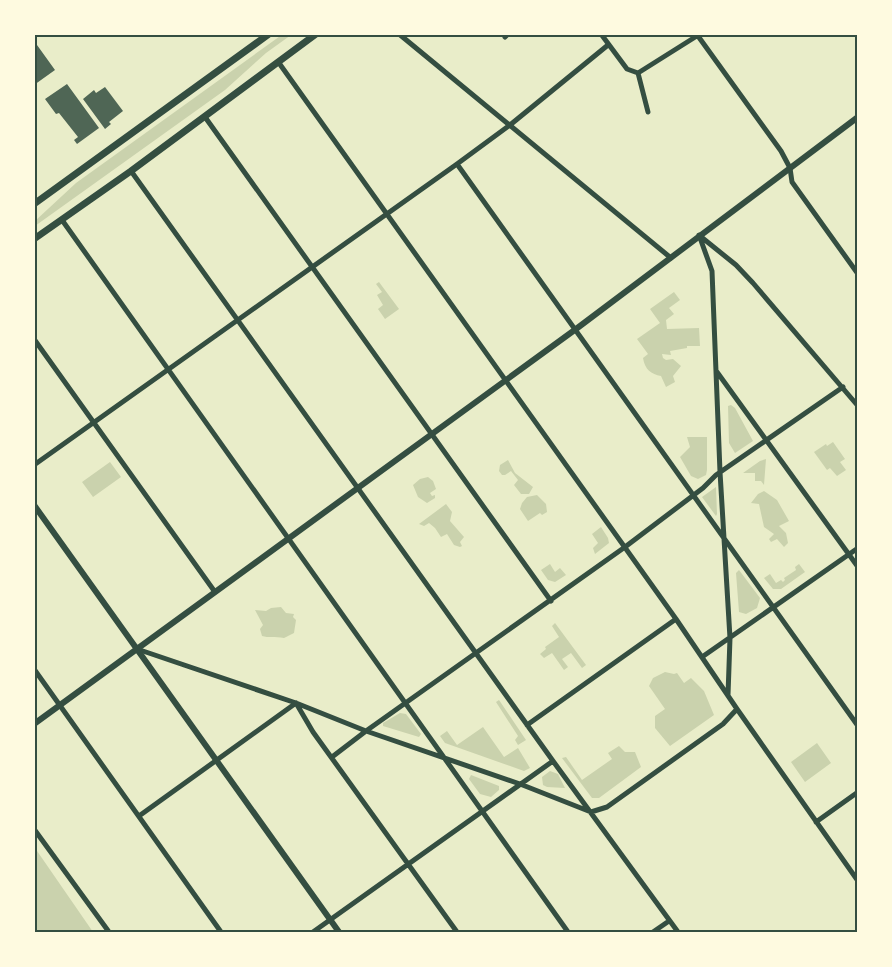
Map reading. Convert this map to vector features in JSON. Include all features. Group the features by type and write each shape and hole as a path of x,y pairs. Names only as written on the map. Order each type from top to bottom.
{"main road":[{"path":"34,204 269,34"},
{"path":"34,239 206,117 316,34"}],"street":[{"path":"399,34 671,258"},
{"path":"601,34 627,69 638,73"},
{"path":"638,73 699,35 781,151 790,168 792,182 858,274"},
{"path":"34,465 457,164 510,125 608,45"},
{"path":"279,63 676,619 737,710 858,881"},
{"path":"638,73 648,112"},
{"path":"206,117 551,601"},
{"path":"34,724 576,329 858,117"},
{"path":"457,164 858,726"},
{"path":"131,171 678,933"},
{"path":"62,220 567,932"},
{"path":"699,235 712,272 720,472 730,638 728,695"},
{"path":"699,235 736,264 858,406"},
{"path":"34,339 215,592"},
{"path":"716,371 858,567"},
{"path":"332,757 366,730 625,548 720,472 843,387"},
{"path":"34,505 339,933"},
{"path":"702,657 858,548"},
{"path":"527,724 676,619"},
{"path":"137,649 296,703 591,812 607,807 723,724 737,710"},
{"path":"34,669 221,933"},
{"path":"296,703 457,933"},
{"path":"139,816 296,703"},
{"path":"313,933 553,761"},
{"path":"816,822 858,792"},
{"path":"34,829 109,933"},
{"path":"653,933 669,921"}],"green space":[{"path":"283,34 291,35 266,53 225,90 35,226 35,221 76,183"},
{"path":"379,282 399,309 385,319 378,309 383,305 377,295 382,292 376,284"},
{"path":"674,292 680,300 669,308 674,314 666,320 667,329 699,328 700,346 687,346 687,348 670,351 671,355 662,354 666,360 673,359 681,366 673,376 675,382 666,387 661,376 651,373 647,368 643,358 648,354 637,339 660,323 650,309"},
{"path":"728,406 735,408 753,441 735,453 729,443"},
{"path":"687,437 707,437 706,475 698,479 691,476 680,457 690,447"},
{"path":"833,442 845,459 840,462 846,470 837,476 830,468 827,470 814,452"},
{"path":"766,459 764,485 761,481 755,481 755,473 743,473 760,461"},
{"path":"508,460 515,473 533,487 529,494 521,494 514,485 518,480 511,471 502,475 499,471 500,465"},
{"path":"110,462 121,477 93,497 82,482"},
{"path":"428,477 433,481 436,489 430,493 432,496 435,495 435,498 427,503 418,497 413,485 420,479"},
{"path":"716,487 717,514 716,516 702,497"},
{"path":"764,491 777,500 789,521 779,526 786,533 788,543 784,547 777,539 771,542 769,539 774,534 764,527 759,504 751,503 758,494"},
{"path":"537,495 546,504 547,512 542,515 540,513 528,521 520,509 522,503 527,497"},
{"path":"446,504 452,512 450,521 464,537 460,542 462,546 460,547 454,545 447,534 441,537 429,523 424,526 419,524"},
{"path":"601,527 609,543 595,554 593,548 598,543 592,534"},
{"path":"550,564 555,572 560,568 566,575 555,582 548,580 541,570"},
{"path":"799,564 805,572 781,589 773,589 764,578 770,574 776,583 781,580 783,582 784,578 796,570 795,567"},
{"path":"739,570 760,598 757,608 746,614 739,612 736,573"},
{"path":"281,607 286,613 294,614 293,617 296,620 294,633 284,638 262,636 260,629 263,625 255,610 266,611"},
{"path":"555,623 586,665 582,668 571,653 562,659 568,667 564,670 552,653 544,658 540,654 546,649 545,647 559,637 552,626"},
{"path":"665,672 677,673 684,683 691,678 704,691 714,715 670,746 655,728 655,716 665,709 649,686 653,678"},
{"path":"499,700 526,740 518,745 515,740 518,736 496,702"},
{"path":"400,713 406,714 421,734 419,737 383,726 383,723"},
{"path":"483,727 504,757 518,748 530,768 524,771 445,743 440,736 447,731 457,745"},
{"path":"817,743 831,763 805,782 791,762"},
{"path":"619,746 625,752 635,752 641,767 599,798 592,798 562,758 566,757 582,780 612,759 608,753"},
{"path":"550,771 558,774 565,788 543,785 542,777"},
{"path":"471,775 499,786 499,790 491,797 480,794 469,779"},
{"path":"35,848 93,932 35,932"}],"building":[{"path":"37,45 55,70 34,85 34,47"},
{"path":"67,84 99,128 77,144 74,140 78,137 45,99"},
{"path":"105,87 123,111 109,122 111,124 105,129 83,99 94,90 96,93"}]}
